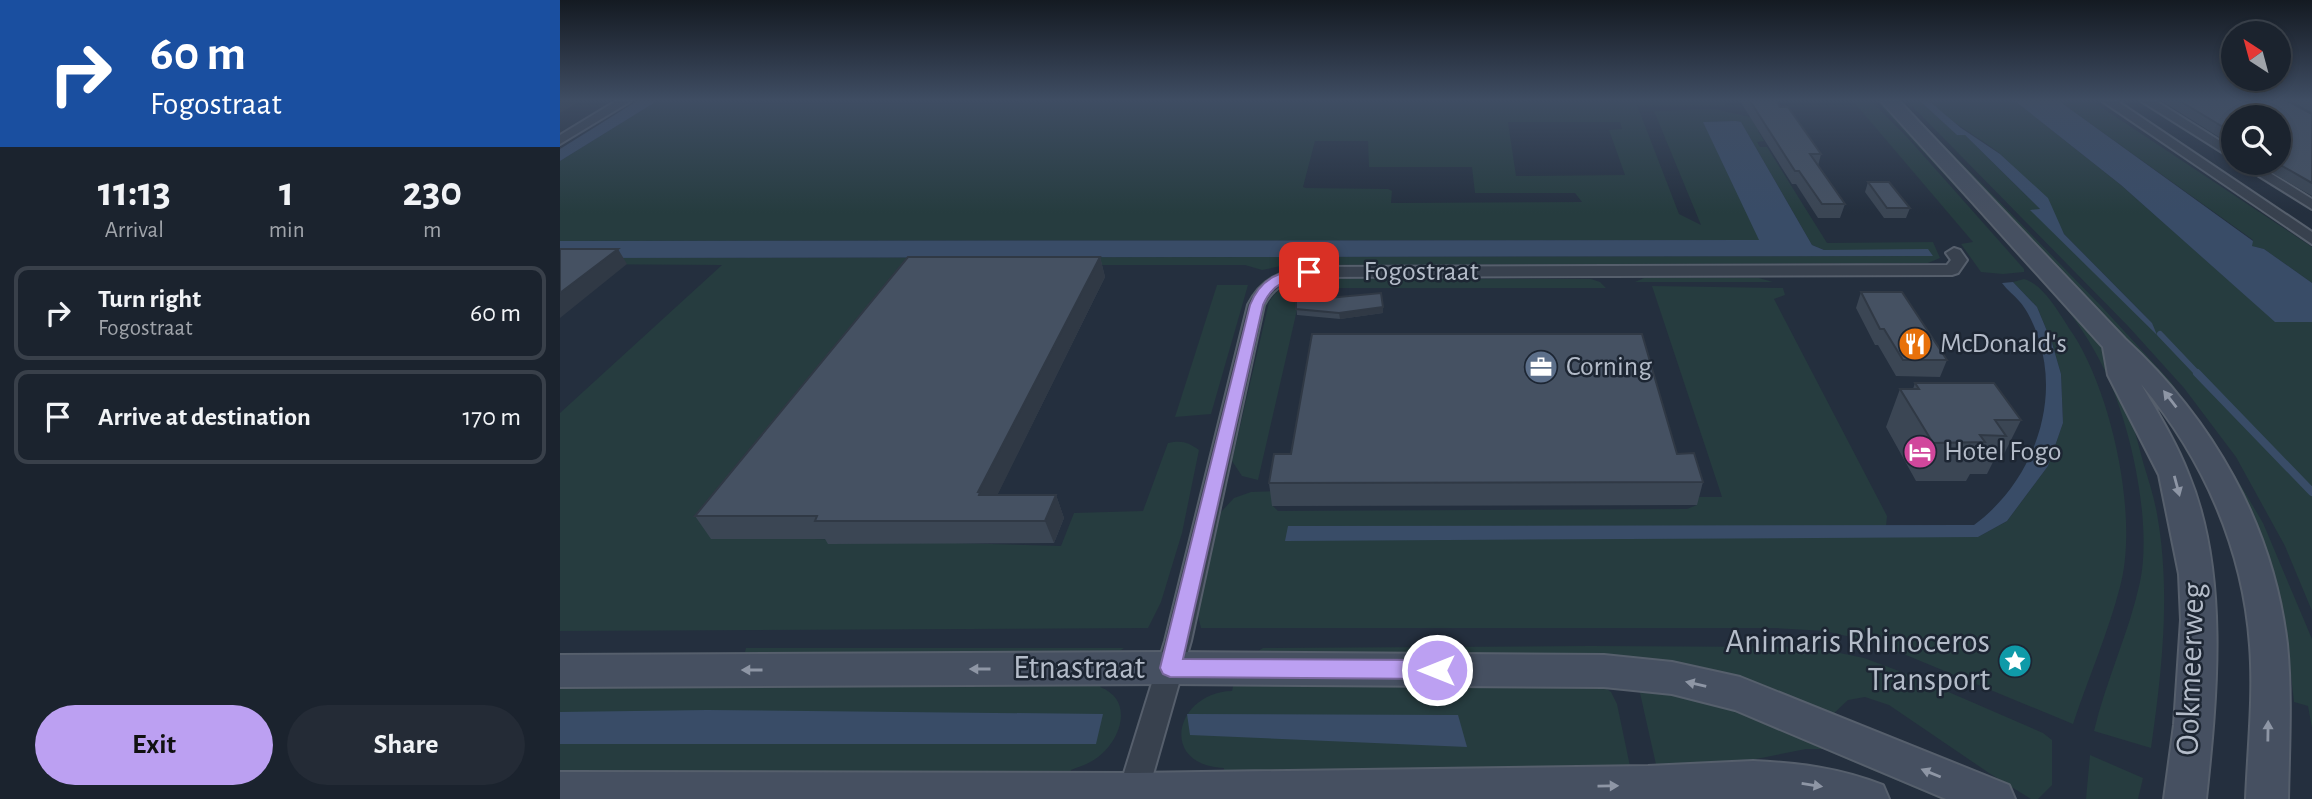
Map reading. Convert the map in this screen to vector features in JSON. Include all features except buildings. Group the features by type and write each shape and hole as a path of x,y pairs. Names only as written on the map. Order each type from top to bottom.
{"street":[{"name":"Ookmeerweg","path":"1925,138 2116,345 2145,369 2192,430 2223,482 2244,534 2258,580 2266,626 2267,799"},
{"path":"2165,138 2280,212 2312,229"},
{"path":"2169,138 2280,212 2312,239"},
{"path":"2206,138 2221,148"},
{"path":"2264,175 2312,205"},
{"path":"2280,212 2312,212"},
{"name":"Fogostraat","path":"1170,668 1256,305 1262,291 1272,282 1289,275 1309,272 1952,270 1959,260 1954,253"},
{"name":"Ookmeerweg","path":"2116,345 2122,375 2174,475 2196,575 2199,620 2194,726 2185,799"},
{"path":"1132,796 1170,668"},
{"name":"Etnastraat","path":"560,671 1170,668 1570,670 1672,678 1740,694 1994,799"},
{"path":"560,792 1132,796 1648,786 1753,780 1814,784 1868,799"}],"green space":[{"path":"597,138 1510,138 1516,176 1625,175 1612,138 1650,138 1679,214 1701,225 1665,138 1712,138 1760,240 560,241 560,161","holes":["1315,141 1368,141 1369,167 1472,167 1475,193 1575,193 1582,202 1391,203 1392,191 1388,189 1303,187"]},
{"path":"1750,138 1762,138 1764,141 1757,142 1760,147 1767,147 1827,243 1933,242 1940,258 1928,263 1286,265 1262,270 1245,265 922,265 712,536 1061,546 1074,513 1143,511 1168,443 1185,442 1199,450 1182,533 1161,602 1148,628 560,631 560,413 722,265 560,264 560,258 1932,256 1824,250 1812,245"},
{"path":"1885,138 1908,138 2024,272 1981,272 1961,244 1973,242"},
{"path":"1911,138 1916,138 2093,333 2117,380 2153,494 2164,572 2159,690 2151,748 2094,731 2135,601 2143,557 2141,499 2129,438 2110,382 2089,340 2057,297"},
{"path":"1931,138 1937,138 2102,307 2170,381 2212,437 2263,523 2312,639 2312,728 2308,706 2294,702 2284,617 2274,574 2262,539 2241,496 2116,329"},
{"path":"1944,138 1968,138 2041,210 2031,210 2152,323 2064,234 2044,203 2007,160 1979,138 2062,138 2121,185 2275,321 2312,322 2312,611 2285,546 2236,457 2184,388 2128,326"},
{"path":"2111,138 2148,138 2312,247 2312,283 2264,249 2251,246 2253,240"},
{"path":"1644,278 1759,278 1773,282 1635,282"},
{"path":"1316,279 1591,279 1606,288 1302,288 1258,480 1242,476 1232,461 1269,302 1284,287"},
{"path":"2024,279 2032,282 2052,302 2087,359 2110,422 2124,492 2125,559 2120,587 2073,724 1877,643 1825,631 1775,628 1201,628 1198,616 1200,604 1221,512 1234,498 1251,492 1275,491 1272,505 1278,511 1687,509 1697,505 1695,497 1722,497 1652,286 1783,288 1785,295 1774,299 1887,516 1886,526 1288,527 1978,537 2007,521 2048,466 2063,423 2061,374 2052,343 2037,307 2013,282"},
{"path":"1217,285 1248,285 1211,414 1175,417"},
{"path":"1797,647 1864,658 2043,733 2052,740 2052,785 2038,799 2031,799 1889,705 1865,697 1848,700 1830,717 1724,681 1255,653 1263,648"},
{"path":"746,648 1124,648 1115,654 829,661 745,652"},
{"path":"1235,677 1595,680 1611,692 1617,704 1631,771 1223,777 1224,768 1203,764 1189,755 1182,743 1182,729 1187,715 1198,703 1213,694 1232,691"},
{"path":"560,680 1104,680 1100,687 1118,702 1121,713 1120,724 1110,745 1092,761 1071,770 1068,777 560,780"},
{"path":"1649,683 1710,696 1965,799 1941,799 1823,749 1806,749 1716,767 1657,769 1640,693"},
{"path":"2090,755 2143,778 2138,799 2086,799"}],"water":[{"path":"577,138 597,138 560,161 560,149"},
{"path":"1711,138 1750,138 1812,245 1824,250 1928,249 1933,256 560,258 560,241 1759,240"},
{"path":"1968,138 1976,138 2000,154 2048,198 2064,234 2152,323 2157,335 2030,210 2040,209"},
{"path":"2062,138 2111,138 2253,241 2252,246 2264,249 2312,283 2312,322 2275,322 2121,185"},
{"path":"2013,282 2037,307 2052,343 2061,374 2063,423 2048,466 2007,521 1978,537 1285,541 1288,526 1974,525 2010,489 2025,467 2043,418 2045,366 2038,336 2029,315 2002,283"},
{"path":"707,710 1103,714 1096,744 560,744 560,712"},
{"path":"1187,714 1458,715 1467,747 1190,735"}],"waterway":[{"path":"2160,334 2199,375"},
{"path":"2197,373 2312,492"}],"place":[{"name":"McDonald's","path":"1915,344"},
{"name":"Corning","path":"1541,367"},
{"name":"Hotel Fogo","path":"1920,452"},
{"name":"Animaris Rhinoceros Transport","path":"2015,661"}],"route":[{"path":"1309,272 1289,275 1272,282 1262,291 1256,305 1170,668 1437,670"}]}
